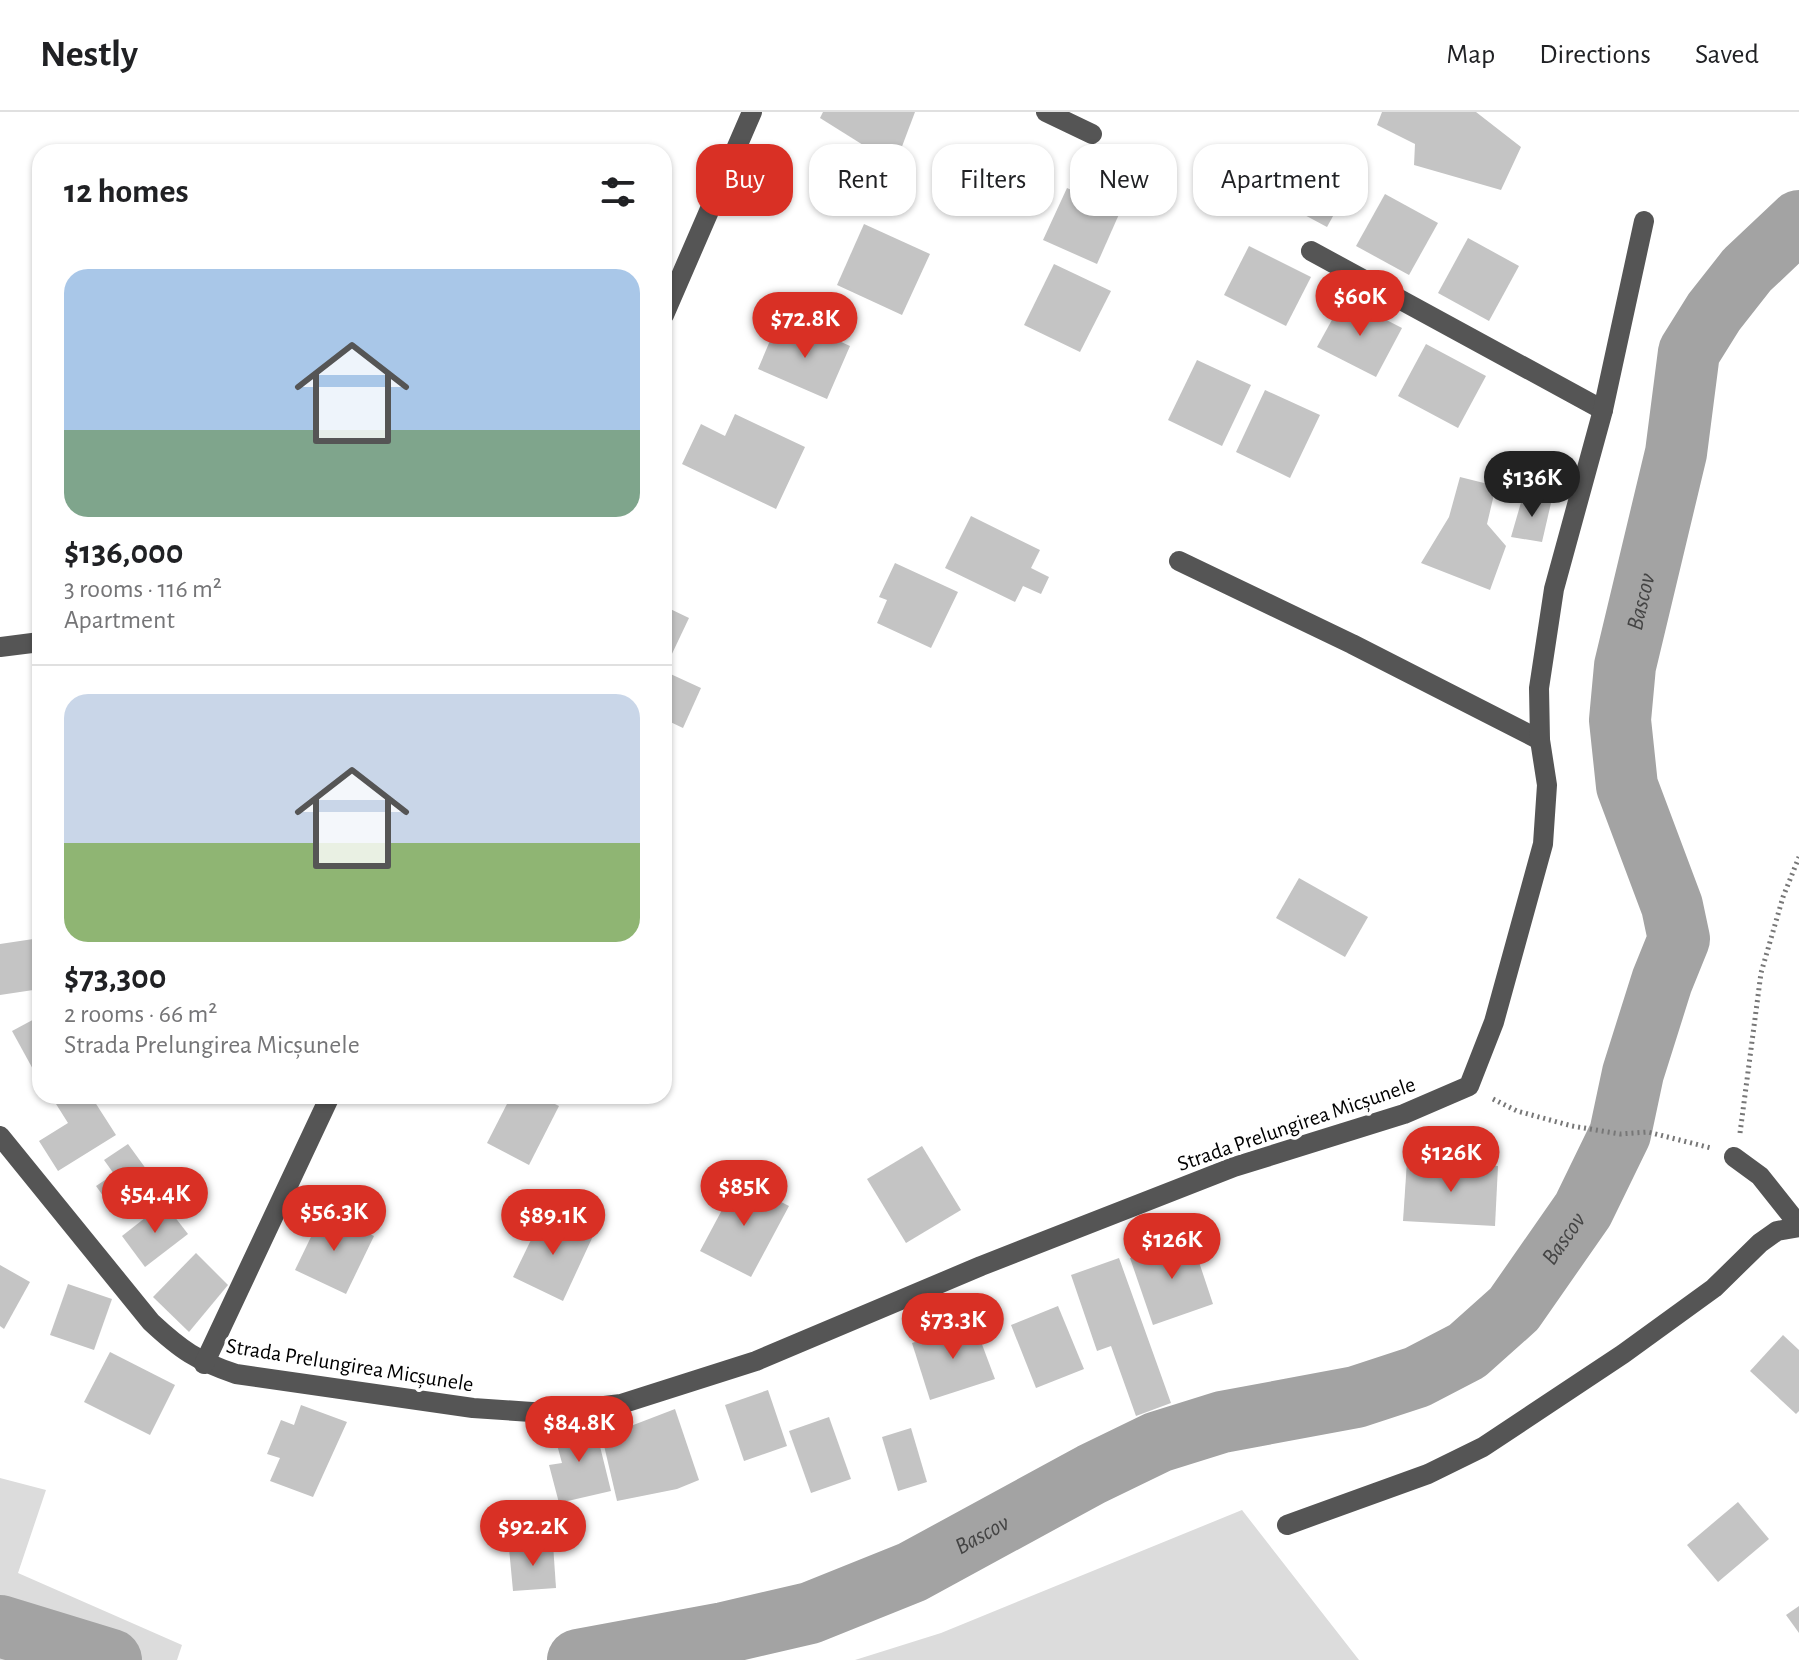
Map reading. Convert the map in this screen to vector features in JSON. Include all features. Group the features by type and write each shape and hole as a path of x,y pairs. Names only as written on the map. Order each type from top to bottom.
{"street":[{"path":"672,297 752,112"},
{"path":"1046,112 1092,134"},
{"path":"1469,1086 1494,1022 1543,844 1547,785 1540,740 1539,688 1554,589 1603,410 1644,221"},
{"path":"1311,251 1603,410"},
{"path":"1179,561 1352,644 1540,740"},
{"path":"0,647 32,643"},
{"name":"Strada Prelungirea Micșunele","path":"0,1136 151,1322 177,1346 204,1364 236,1374 473,1408 546,1413 621,1404 756,1361 981,1266 1234,1167 1404,1114 1469,1086"},
{"path":"204,1364 326,1104"},
{"path":"1287,1525 1428,1474 1483,1447 1623,1354 1714,1288 1768,1237 1777,1231 1799,1226 1760,1176 1738,1159"}],"path":[{"path":"1469,1086 1517,1111 1620,1134 1648,1132 1707,1146 1738,1159 1761,973 1783,897 1799,857"}],"shaded area":[{"path":"0,1478 46,1490 18,1573 182,1645 177,1660 0,1660"},
{"path":"1242,1510 1359,1660 855,1660 941,1633"}],"building":[{"path":"823,112 915,112 903,144 861,144 820,118"},
{"path":"1382,112 1476,112 1521,147 1501,190 1414,165 1415,144 1377,125"},
{"path":"1067,188 1070,189 1070,216 1118,216 1097,264 1043,240"},
{"path":"1385,194 1438,223 1409,275 1356,246"},
{"path":"1306,216 1333,216 1327,227"},
{"path":"864,224 930,254 902,315 837,285"},
{"path":"1468,238 1519,266 1489,321 1438,293"},
{"path":"1249,246 1311,277 1286,326 1224,295"},
{"path":"1054,264 1111,291 1080,352 1024,325"},
{"path":"1344,298 1402,328 1376,377 1317,347"},
{"path":"804,325 850,346 827,399 758,369 775,329 798,339"},
{"path":"1426,344 1486,376 1458,428 1398,396"},
{"path":"1197,360 1251,385 1222,446 1168,420"},
{"path":"1265,390 1320,415 1290,478 1236,452"},
{"path":"735,414 805,447 776,509 682,464 701,424 725,436"},
{"path":"1460,477 1496,486 1487,524 1506,546 1490,590 1421,563 1449,517"},
{"path":"1524,492 1551,503 1542,542 1511,537"},
{"path":"971,516 1040,550 1031,568 1049,577 1041,594 1023,586 1015,602 945,568"},
{"path":"895,563 958,592 931,648 877,623 887,600 879,597"},
{"path":"672,610 689,618 672,654"},
{"path":"672,675 701,688 683,728 672,723"},
{"path":"1299,878 1368,917 1345,957 1276,918"},
{"path":"32,939 32,990 0,995 0,944"},
{"path":"32,1020 32,1067 12,1031"},
{"path":"56,1104 96,1104 116,1135 58,1171 39,1141 68,1123"},
{"path":"507,1104 559,1106 529,1165 487,1143"},
{"path":"128,1144 157,1184 116,1214 96,1186 114,1174 104,1160"},
{"path":"922,1146 961,1210 906,1243 867,1179"},
{"path":"1407,1161 1498,1166 1495,1226 1403,1221"},
{"path":"738,1180 789,1206 751,1277 700,1251"},
{"path":"164,1203 188,1234 145,1267 122,1236"},
{"path":"323,1212 374,1236 346,1294 295,1270"},
{"path":"544,1213 593,1236 563,1301 513,1277"},
{"path":"1191,1238 1213,1304 1153,1325 1130,1258"},
{"path":"196,1253 228,1285 189,1332 153,1297"},
{"path":"1119,1258 1171,1403 1136,1416 1111,1346 1097,1351 1071,1275"},
{"path":"0,1265 30,1282 4,1329 0,1326"},
{"path":"68,1284 112,1299 94,1350 50,1335"},
{"path":"1058,1306 1084,1369 1036,1388 1011,1325"},
{"path":"974,1323 995,1379 930,1400 912,1343"},
{"path":"1783,1335 1799,1350 1799,1411 1796,1414 1750,1371"},
{"path":"110,1352 175,1385 150,1435 84,1402"},
{"path":"768,1390 787,1446 744,1461 725,1405"},
{"path":"301,1405 347,1422 313,1497 270,1481 280,1458 267,1454 281,1420 294,1425"},
{"path":"675,1409 699,1480 677,1489 617,1501 602,1437"},
{"path":"829,1417 851,1479 811,1493 789,1431"},
{"path":"594,1422 611,1491 559,1503 549,1465 562,1463 553,1430"},
{"path":"911,1428 927,1482 898,1491 882,1437"},
{"path":"1738,1502 1769,1539 1718,1582 1687,1545"},
{"path":"553,1544 556,1588 513,1591 509,1548"},
{"path":"1799,1606 1799,1633 1786,1615"}],"waterway":[{"name":"Bascov","path":"578,1660 724,1633 810,1613 912,1572 1092,1474 1158,1442 1222,1422 1356,1397 1417,1377 1467,1351 1514,1309 1583,1210 1620,1134 1633,1073 1662,981 1679,939 1672,906 1627,786 1620,720 1625,666 1676,453 1689,352 1714,312 1747,270 1799,221"},
{"name":"Bascov","path":"0,1626 111,1660"}]}
